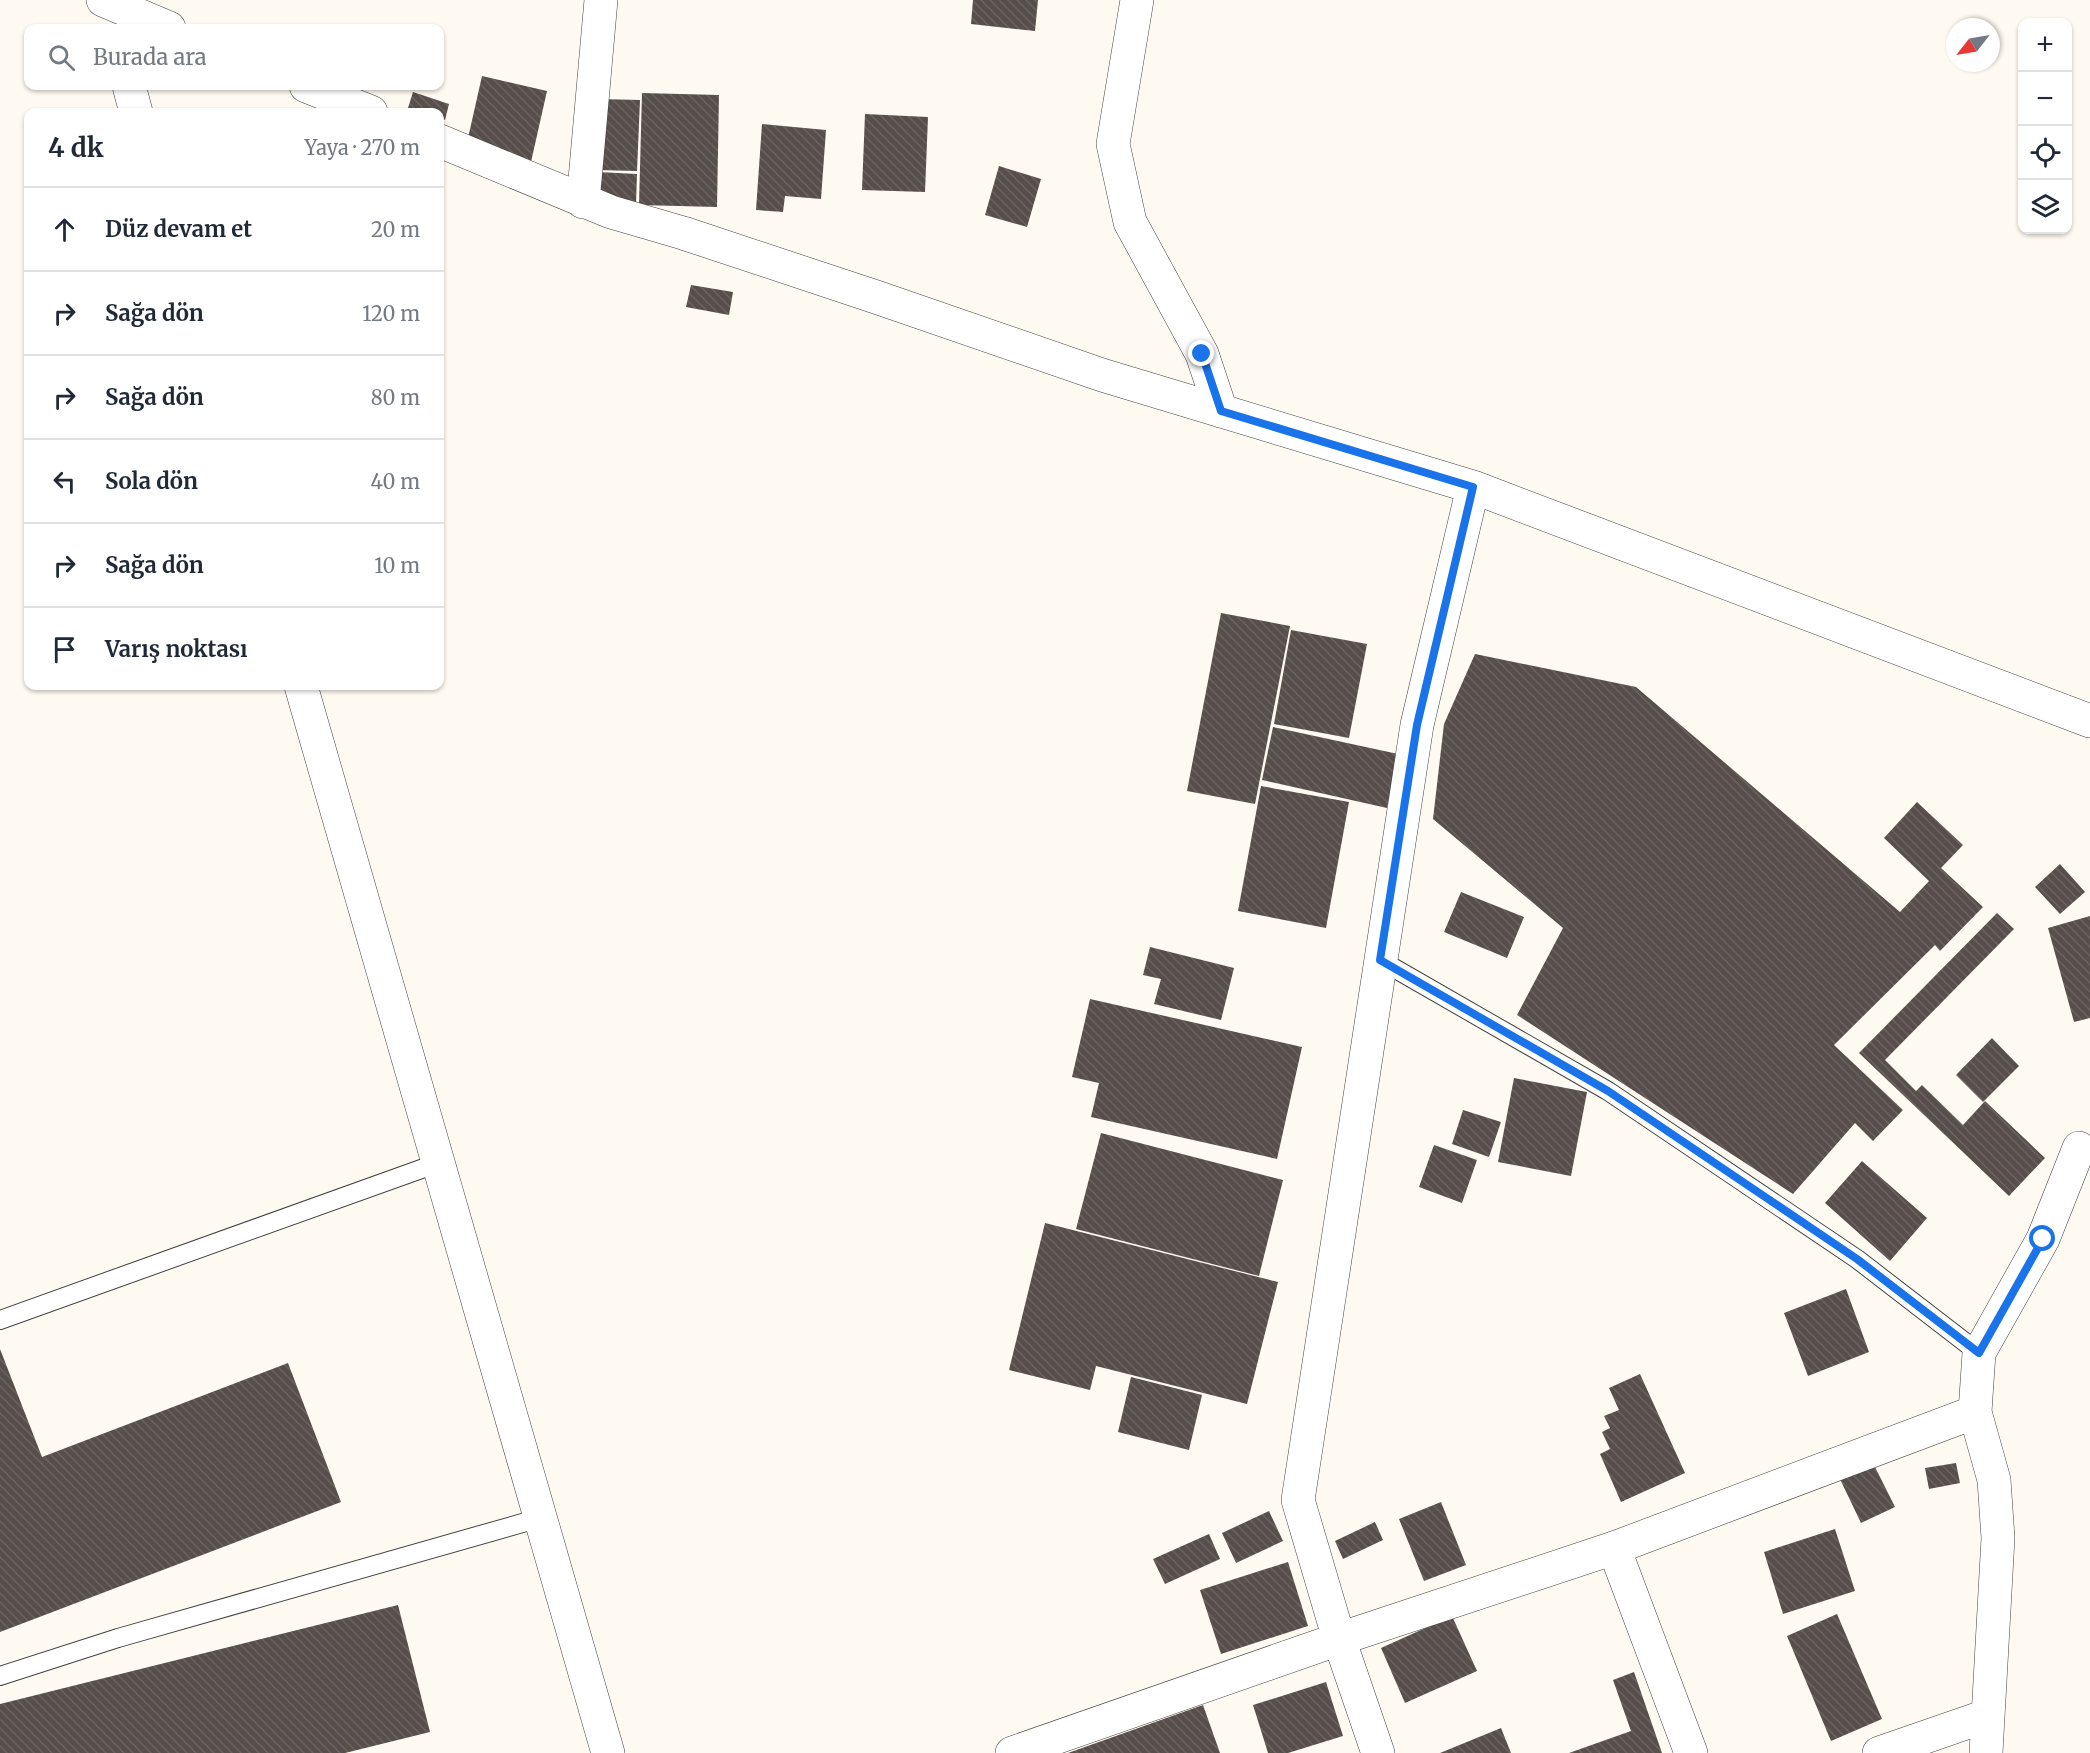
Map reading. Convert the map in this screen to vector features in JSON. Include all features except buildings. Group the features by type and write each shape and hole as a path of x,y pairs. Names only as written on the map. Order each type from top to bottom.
{"street":[{"path":"104,0 111,24"},
{"path":"104,0 160,24"},
{"path":"583,202 601,0"},
{"path":"1137,0 1113,144 1130,222 1202,354 1221,411"},
{"path":"130,90 135,108"},
{"path":"316,90 360,108"},
{"path":"444,143 583,202 876,297 1102,375 1473,487 2090,721"},
{"path":"1378,1753 1339,1639 1298,1500 1417,725 1473,487"},
{"path":"302,690 608,1753"},
{"path":"1986,1753 1986,1716 1998,1538 1994,1480 1975,1412 1979,1353 2043,1239 2079,1148"},
{"path":"1012,1753 1339,1639 1614,1548 1975,1412"},
{"path":"1614,1548 1691,1753"},
{"path":"1879,1753 1986,1716"}],"lane":[{"path":"1380,960 1608,1091 1857,1259 1979,1353"},
{"path":"0,1320 438,1163"},
{"path":"0,1676 118,1638 540,1518"}],"route":[{"path":"1202,354 1221,411 1473,487 1417,725 1380,960 1608,1091 1857,1259 1979,1353 2043,1239"}]}
